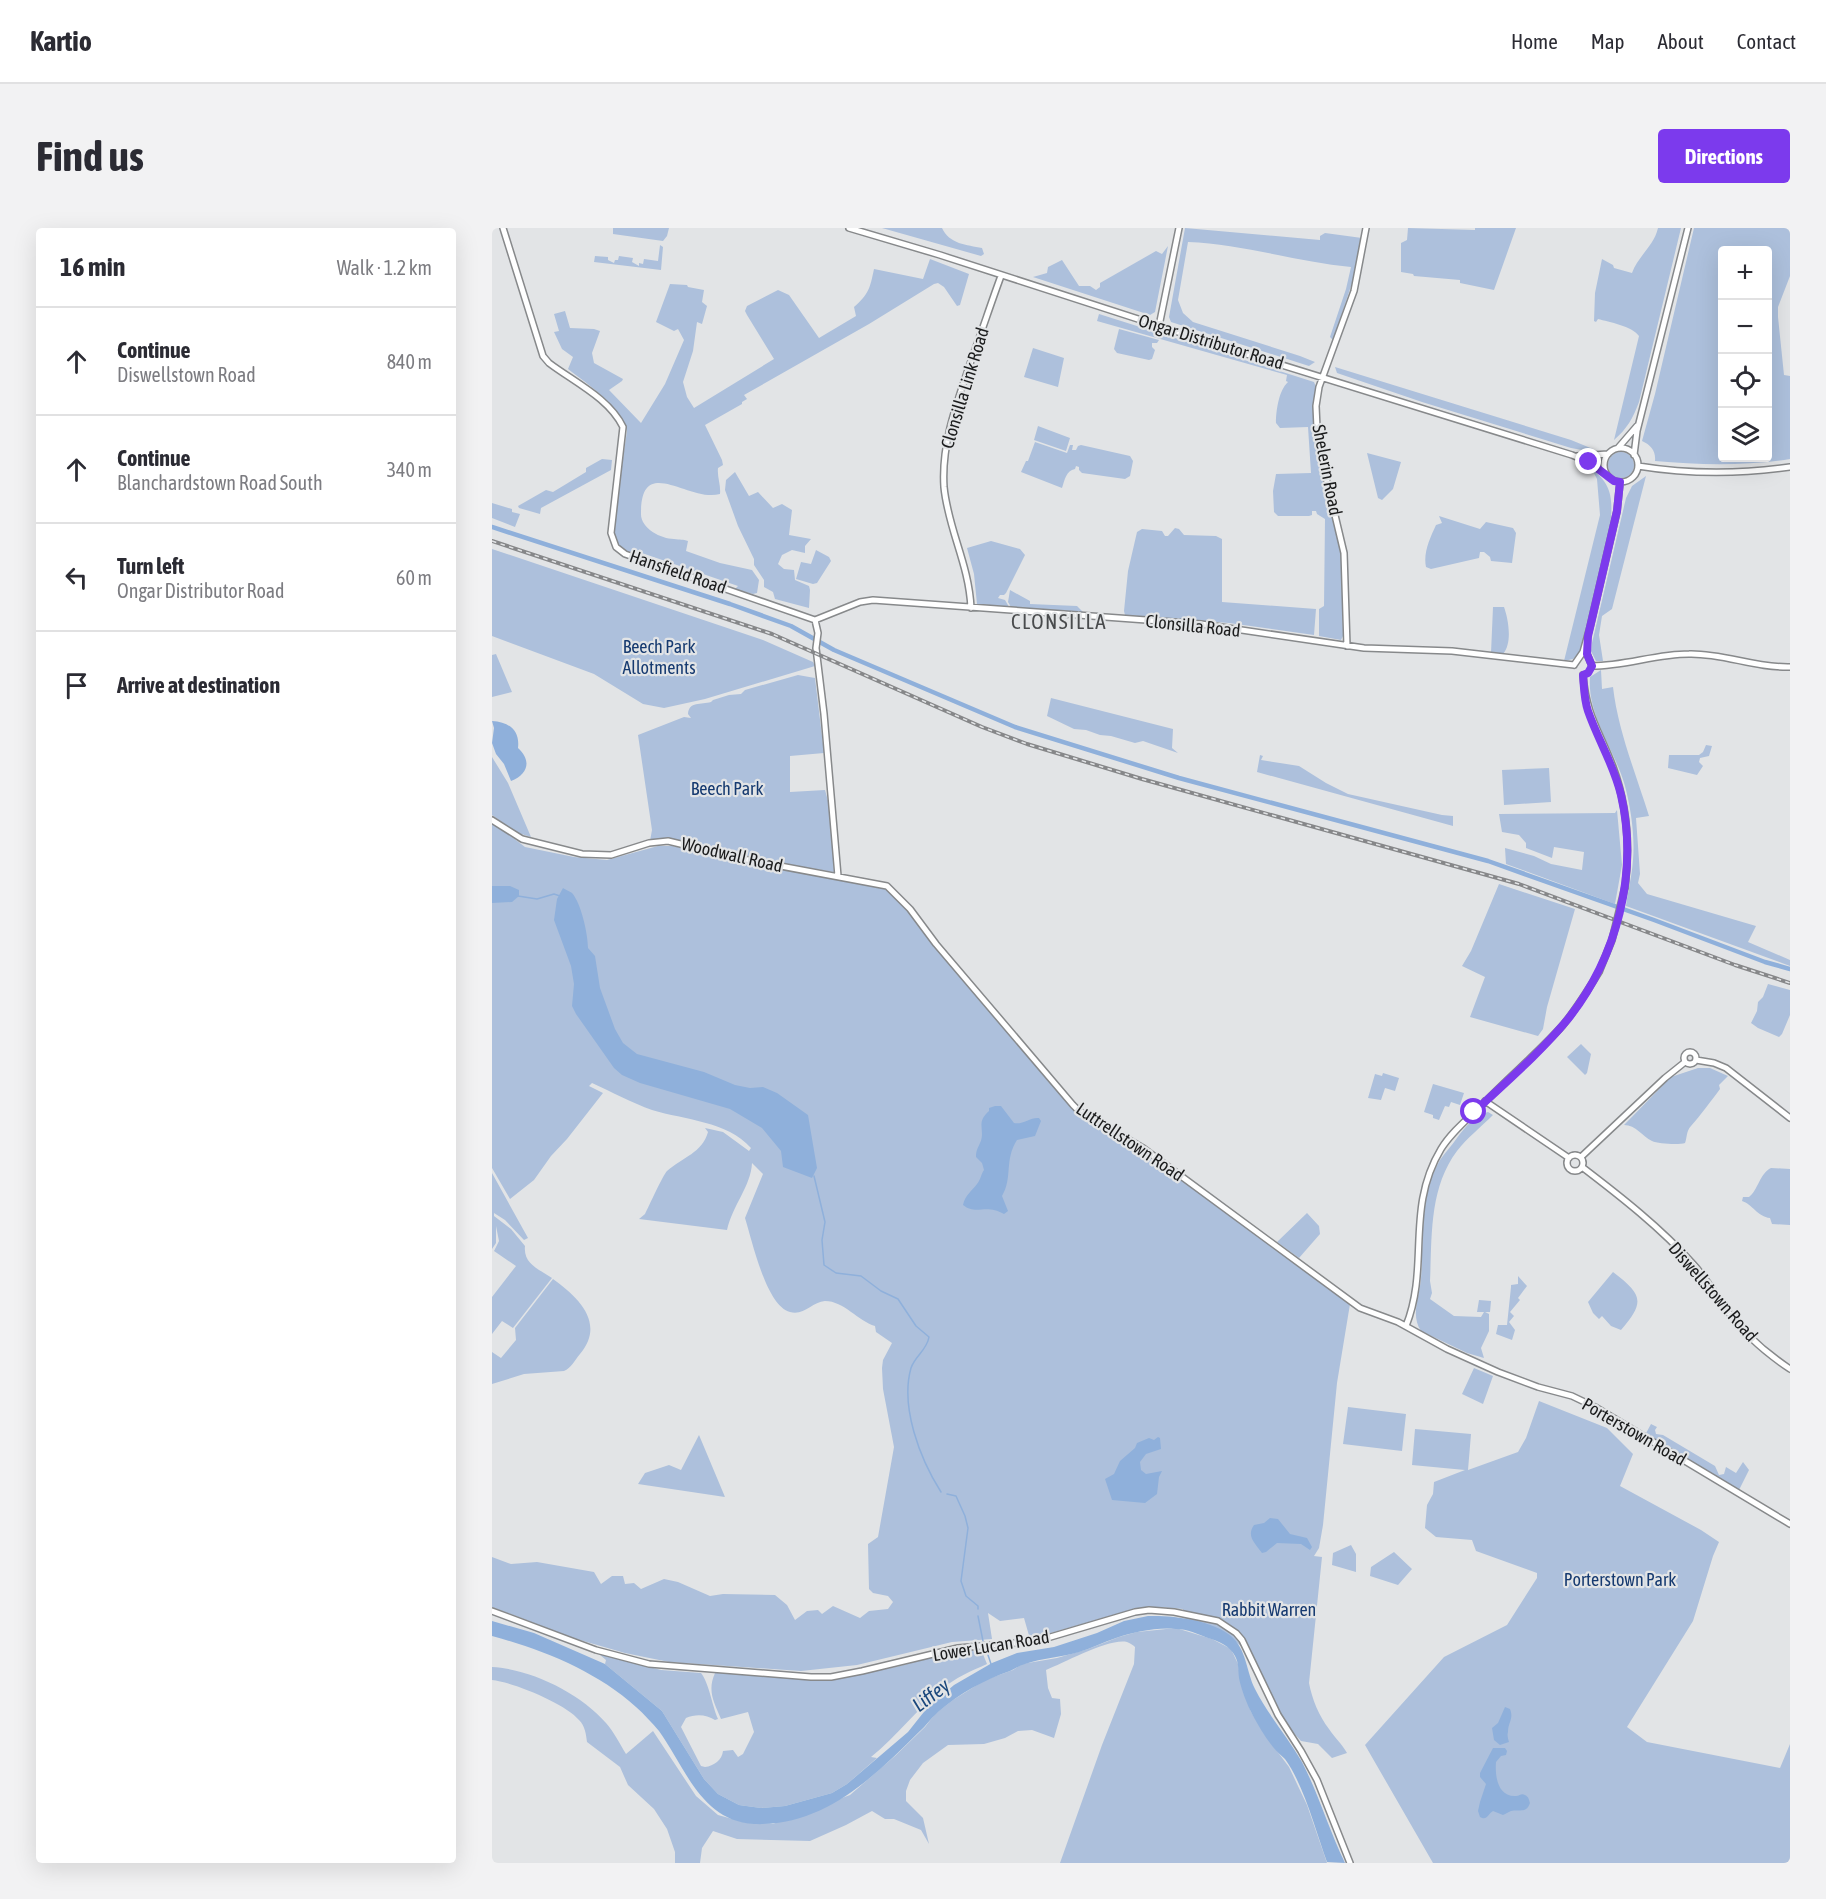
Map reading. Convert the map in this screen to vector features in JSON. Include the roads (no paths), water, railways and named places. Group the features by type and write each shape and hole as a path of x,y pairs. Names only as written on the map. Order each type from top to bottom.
{"street":[{"name":"Hansfield Road","path":"503,228 543,356 554,367 600,400 624,427 611,534 616,547 625,554 815,620"},
{"name":"Ongar Distributor Road","path":"849,228 1572,455 1589,462 1606,474"},
{"path":"1159,326 1179,228"},
{"name":"Shelerin Road","path":"1347,646 1344,553 1326,480 1317,428 1317,398 1354,291 1366,228"},
{"path":"1640,422 1632,434 1617,449 1608,454 1604,463 1606,474 1614,481 1620,482 1633,477 1638,466 1635,455 1640,422 1688,228"},
{"name":"Clonsilla Link Road","path":"971,608 967,574 946,502 945,454 952,418 1001,276"},
{"path":"1617,449 1627,449 1635,455"},
{"name":"Ongar Distributor Road","path":"1572,455 1608,454"},
{"path":"1638,466 1702,471 1790,467"},
{"path":"1592,666 1588,673 1583,675 1577,673 1574,665 1588,636 1617,511 1620,482"},
{"name":"Clonsilla Road","path":"815,620 863,601 1214,626 1382,650 1452,651 1574,665"},
{"path":"815,620 838,876"},
{"path":"1588,636 1588,659 1592,666"},
{"path":"1592,666 1689,654 1770,667 1790,667"},
{"path":"1578,658 1588,659"},
{"path":"1406,1326 1416,1291 1420,1208 1430,1172 1447,1141 1562,1026 1599,972 1612,940 1625,887 1627,849 1622,797 1613,767 1588,710 1583,675"},
{"name":"Woodwall Road","path":"492,820 522,838 582,854 611,855 650,843 668,841 743,859 838,876"},
{"name":"Luttrellstown Road","path":"838,876 887,886 897,894 1006,1028 1079,1111 1143,1148 1359,1308 1406,1326"},
{"path":"1685,1062 1685,1056 1690,1052 1695,1054 1696,1060"},
{"path":"1685,1062 1691,1064 1696,1060 1726,1068 1790,1118"},
{"path":"1581,1157 1685,1062"},
{"path":"1485,1101 1569,1158"},
{"path":"1569,1158 1576,1155 1581,1157"},
{"path":"1569,1158 1571,1168 1577,1170 1583,1162 1581,1157"},
{"name":"Diswellstown Road","path":"1581,1167 1603,1183 1673,1244 1692,1263 1747,1334 1790,1370"},
{"name":"Porterstown Road","path":"1406,1326 1447,1349 1498,1372 1538,1387 1572,1396 1594,1407 1790,1524"},
{"name":"Lower Lucan Road","path":"492,1611 596,1650 650,1664 823,1677 898,1664 958,1648 1037,1641 1136,1612 1157,1610 1218,1621 1242,1640 1278,1715 1317,1780 1350,1863"}],"waterway":[{"path":"492,527 791,626 834,650 1015,727 1179,778 1488,861 1765,962 1790,969"},
{"path":"518,896 537,899 554,894 560,896"},
{"path":"814,1176 825,1222 822,1240 824,1265 836,1273 861,1276 881,1291 898,1299 916,1326 929,1337 926,1346 911,1368 908,1399 919,1449 941,1492"},
{"path":"947,1494 956,1496 965,1516 968,1528 961,1581 966,1596 978,1606 978,1609"},
{"path":"978,1616 983,1641"},
{"path":"986,1649 991,1664"}],"railway":[{"path":"492,541 772,634 982,727 1027,744 1142,779 1519,884 1735,965 1790,983"}],"district":[{"name":"CLONSILLA","path":"1059,622"}],"park label":[{"name":"Beech Park Allotments","path":"659,657"},
{"name":"Beech Park","path":"727,789"},
{"name":"Porterstown Park","path":"1620,1580"},
{"name":"Rabbit Warren","path":"1269,1610"}],"water label":[{"name":"Liffey","path":"931,1695"}]}
